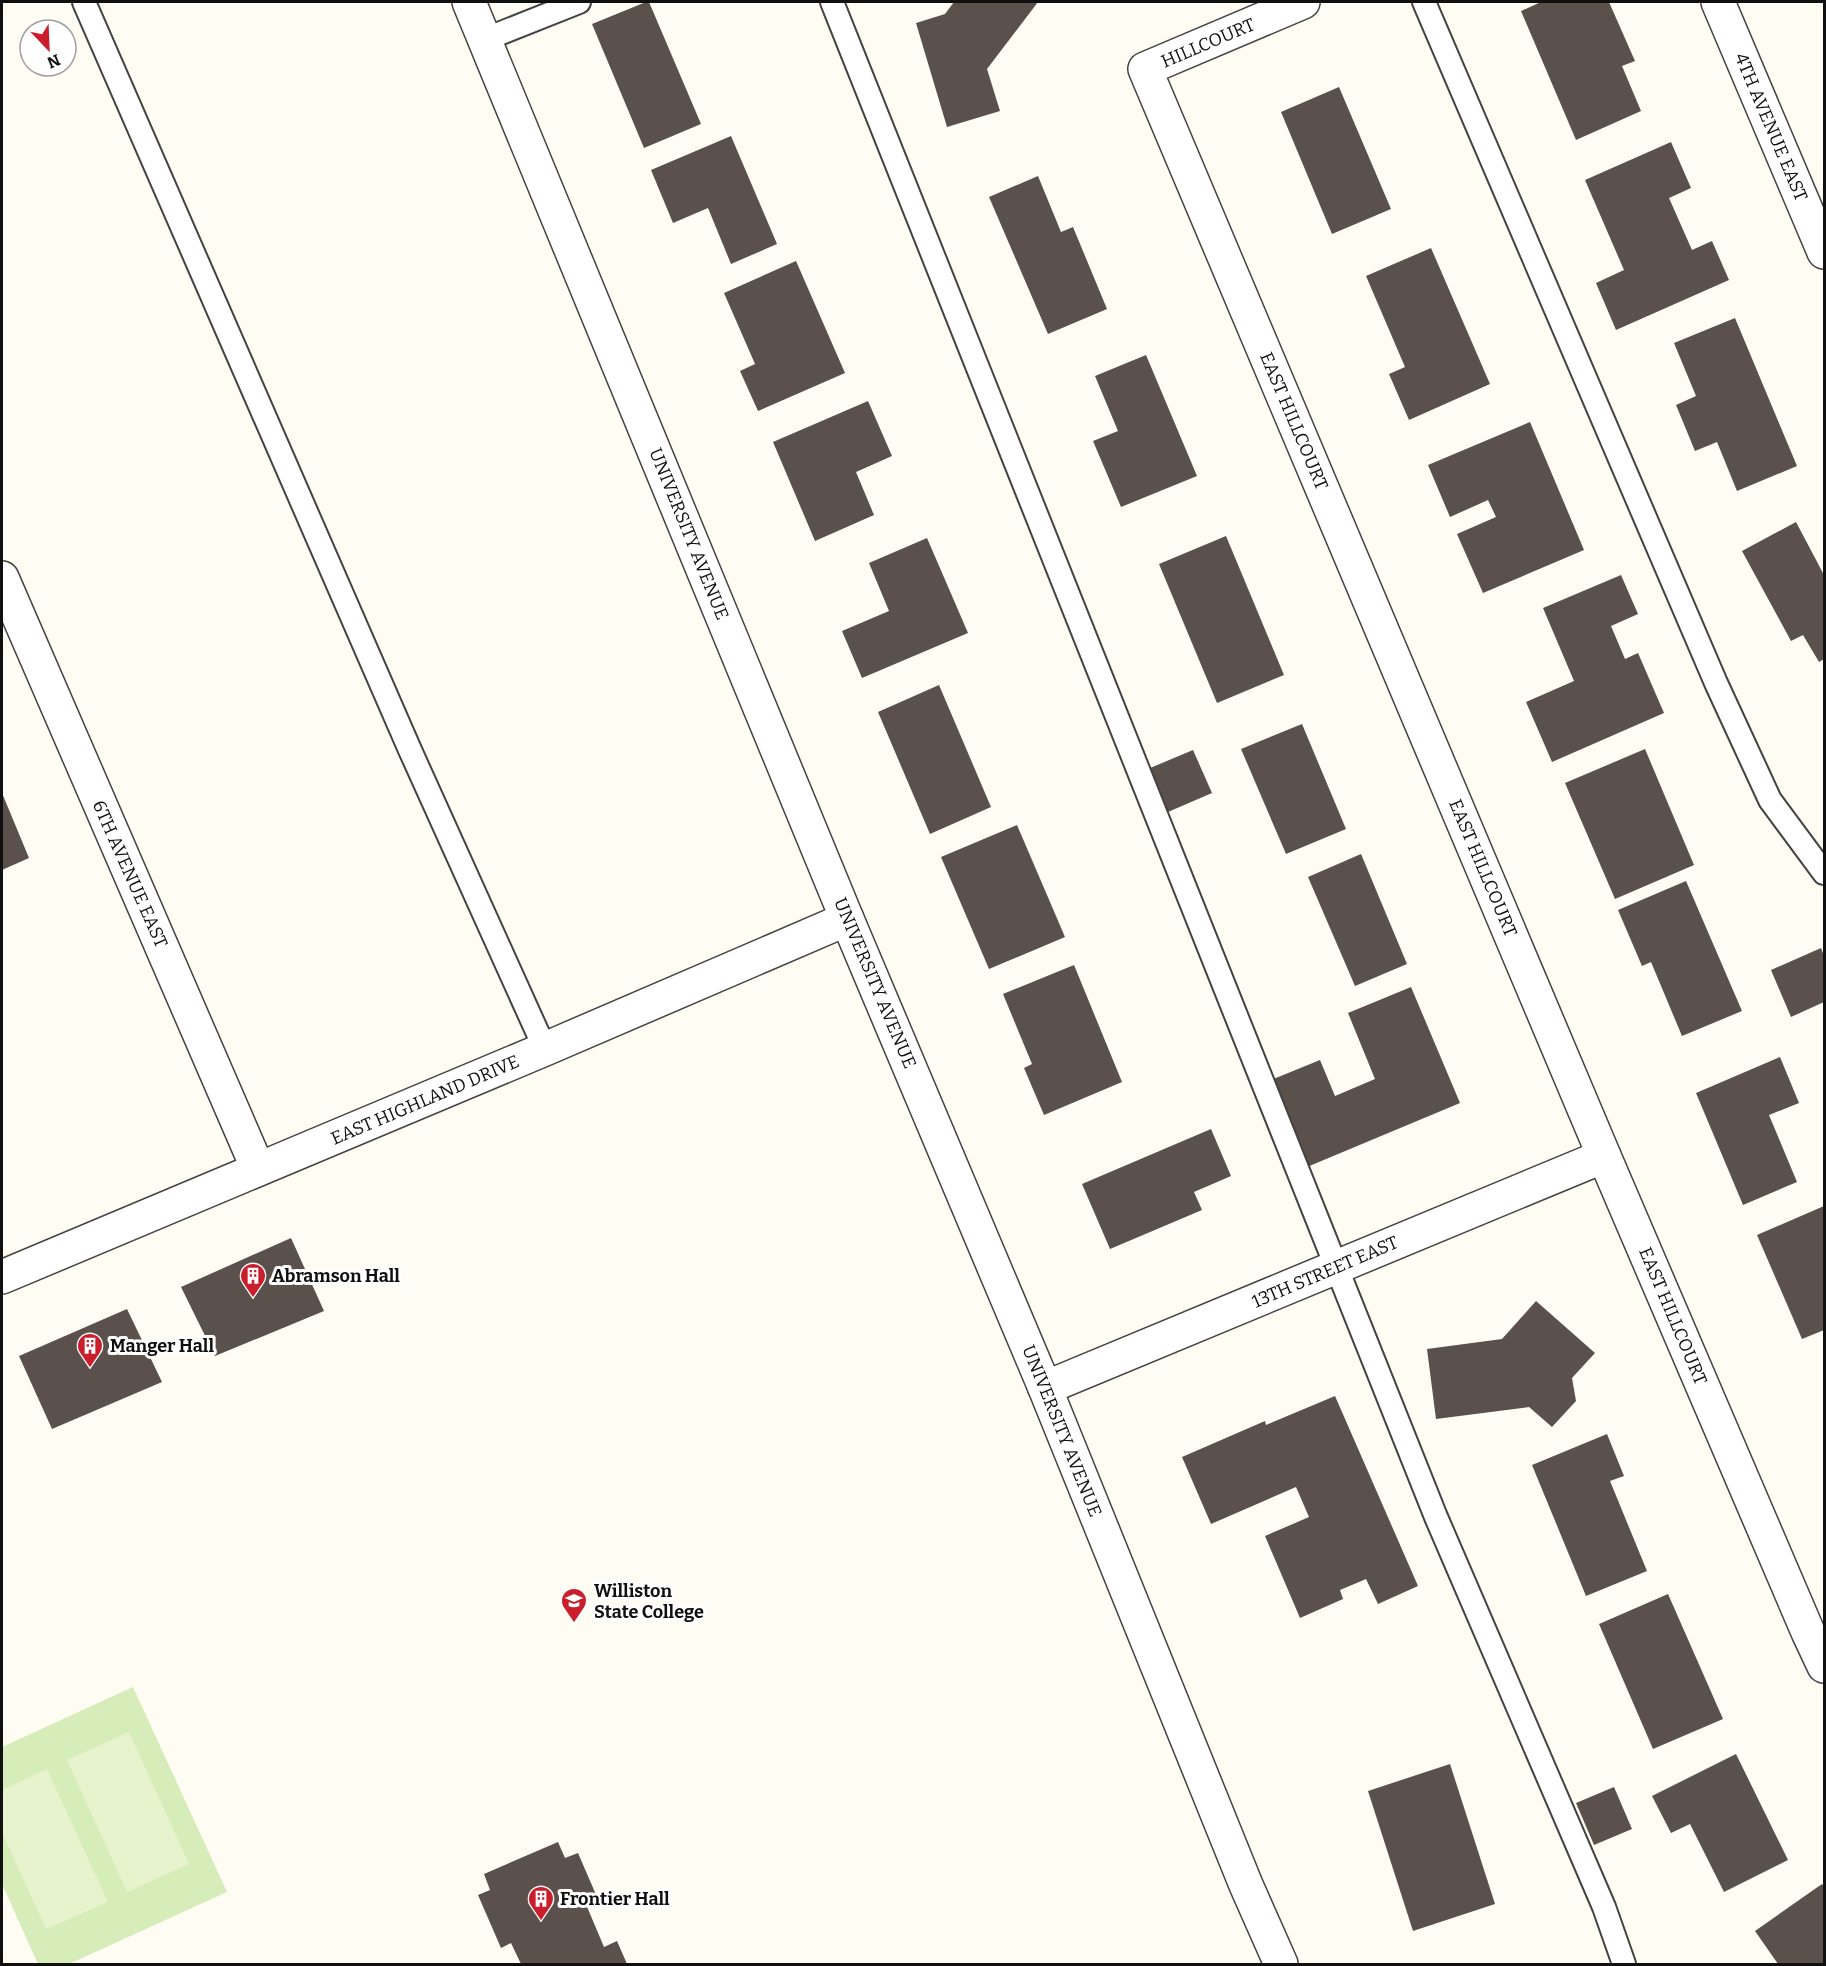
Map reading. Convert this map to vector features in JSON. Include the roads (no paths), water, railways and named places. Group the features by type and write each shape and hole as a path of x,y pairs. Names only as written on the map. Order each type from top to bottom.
{"street":[{"name":"UNIVERSITY AVENUE","path":"469,2 847,919 1045,1388 1246,1885 1281,1965"},
{"name":"HILLCOURT","path":"1145,69 1303,2"},
{"name":"4TH AVENUE EAST","path":"1718,2 1824,252"},
{"name":"EAST HILLCOURT","path":"1145,69 1604,1156 1824,1666"},
{"name":"6TH AVENUE EAST","path":"2,578 258,1170"},
{"name":"EAST HIGHLAND DRIVE","path":"2,1277 545,1049 847,919"},
{"name":"13TH STREET EAST","path":"1045,1388 1604,1156"}],"lane":[{"path":"84,2 410,750 545,1049"},
{"path":"486,39 579,2"},
{"path":"832,2 1436,1517 1604,1907 1624,1965"},
{"path":"1424,2 1716,683 1770,800 1824,873"}],"place":[{"name":"Abramson Hall","path":"253,1299"},
{"name":"Manger Hall","path":"90,1369"},
{"name":"Williston State College","path":"574,1624"},
{"name":"Frontier Hall","path":"541,1922"}]}
